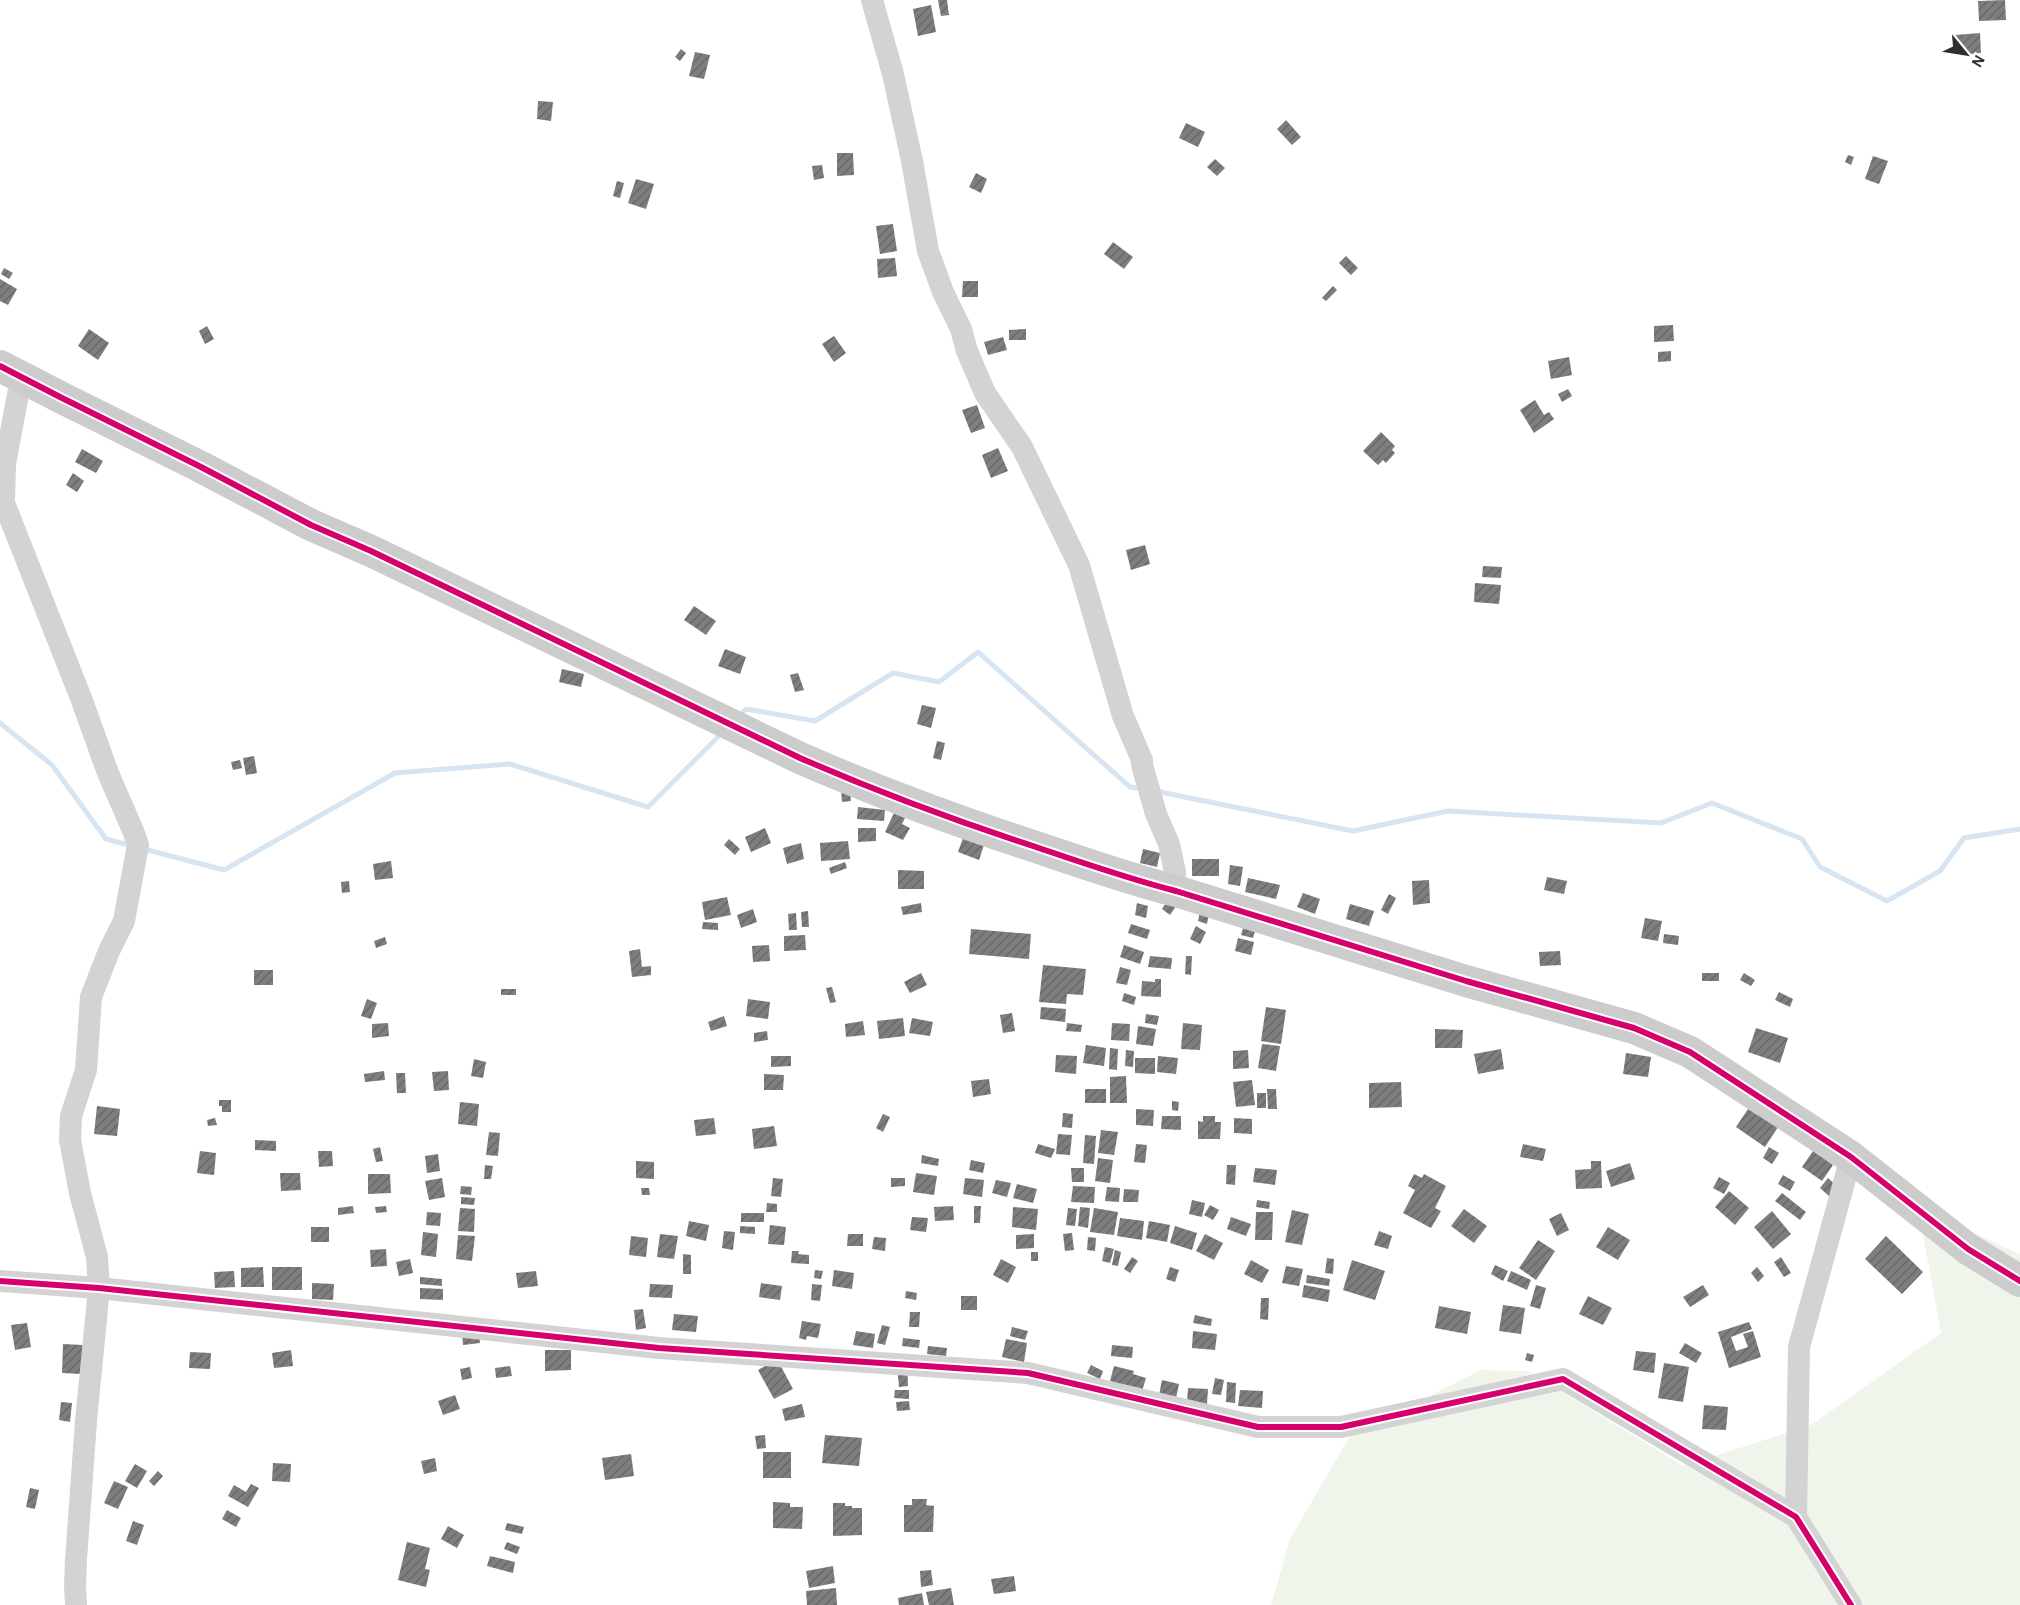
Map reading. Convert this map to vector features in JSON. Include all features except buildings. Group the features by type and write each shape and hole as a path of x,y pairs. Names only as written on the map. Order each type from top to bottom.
{"street":[{"path":"873,0 893,74 928,251 985,393 1022,447 1080,565 1123,716 1142,760 1156,814 1169,844 1175,872 1176,891"},
{"path":"76,1605 77,1548 99,1288 97,1257 80,1193 70,1140 70,1116 86,1070 91,997 109,951 124,921 138,845 4,503 10,372 201,467 311,525 371,551 800,758 868,788 946,817 1136,881 1176,891 1466,981 1634,1028 1690,1052 1851,1157 1968,1249 2020,1281"},
{"path":"1796,1517 1799,1347 1851,1157"},
{"path":"0,1281 99,1288 659,1348 1028,1373 1258,1427 1341,1427 1563,1379 1796,1517 1851,1605"}],"shaded area":[{"path":"1918,1208 2020,1254 2020,1605 1271,1605 1290,1539 1350,1436 1481,1370 1528,1371 1683,1466 1811,1425 1941,1333"}],"waterway":[{"path":"737,718 746,709 815,721 893,673 939,682 978,652 1130,787 1143,789"},
{"path":"0,723 52,765 106,839 132,846"},
{"path":"144,849 224,870 395,773 510,764 648,807 722,733"},
{"path":"1155,791 1353,831 1448,811 1661,823 1712,803 1802,839 1820,867 1887,901 1940,871 1964,838 2020,829"}],"cycle path":[{"path":"0,366 311,525 371,551 800,758 859,783 976,827 1106,870 1466,981 1634,1028 1690,1052 1851,1157 1968,1249 2020,1281"},
{"path":"0,1281 99,1288 659,1348 1028,1373 1258,1427 1341,1427 1563,1379 1796,1517 1851,1605"}]}
